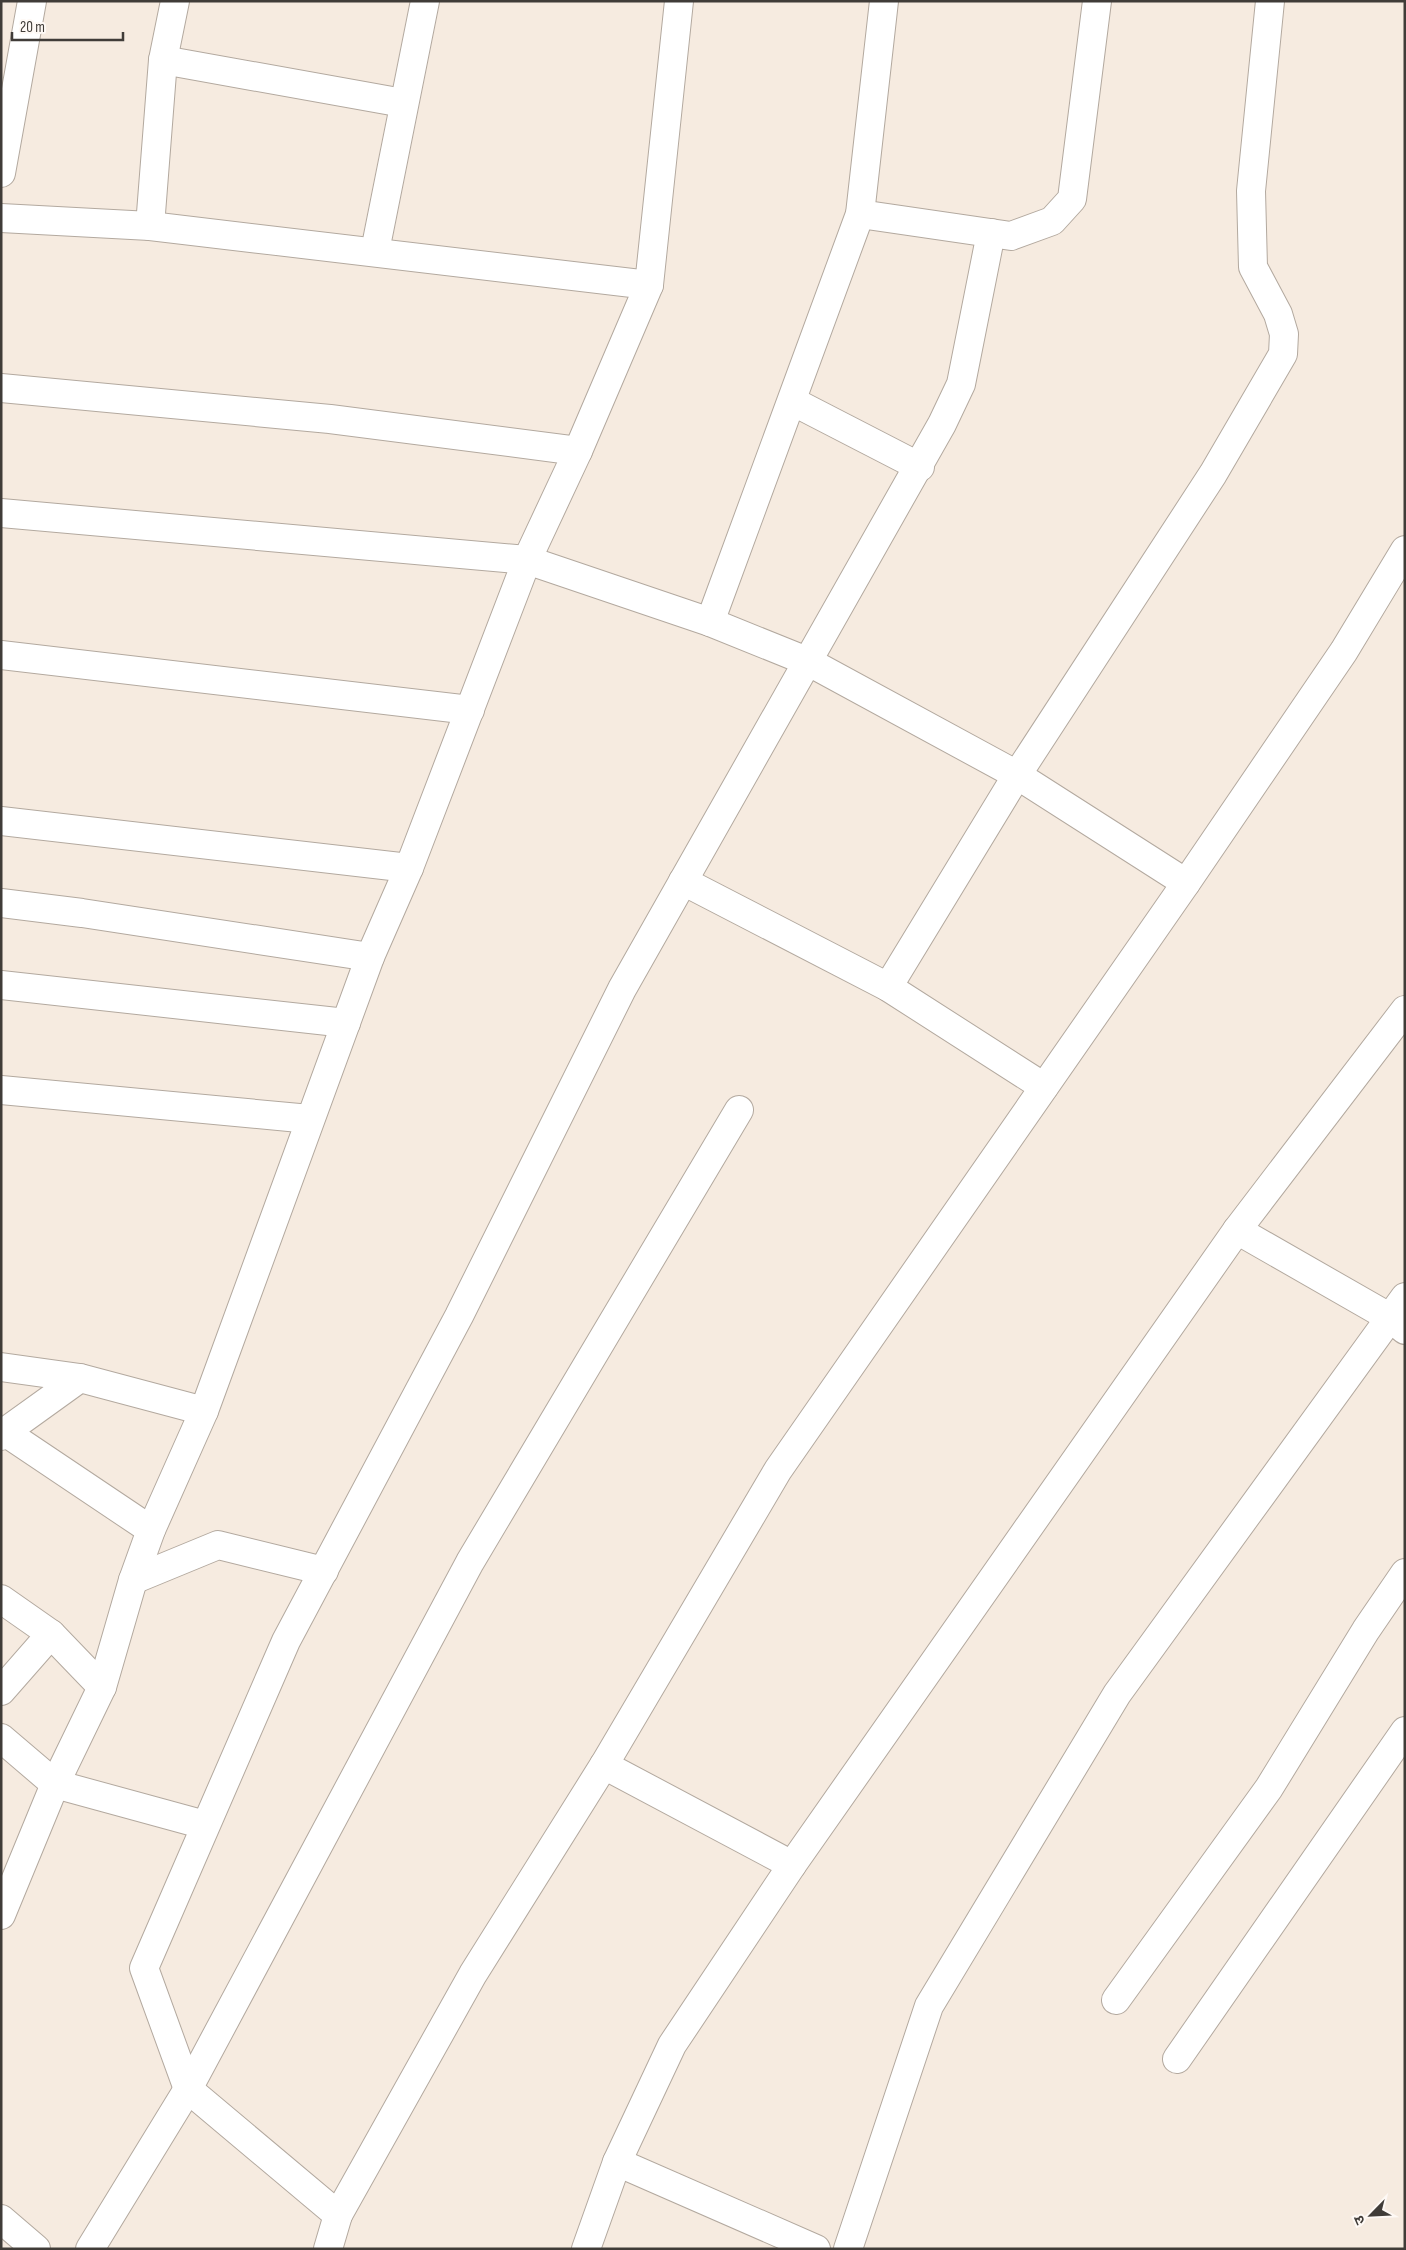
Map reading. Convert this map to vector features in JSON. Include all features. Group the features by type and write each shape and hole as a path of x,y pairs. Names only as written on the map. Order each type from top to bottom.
{"street":[{"path":"1,172 32,1"},
{"path":"150,226 164,60 175,1"},
{"path":"375,251 403,103 425,1"},
{"path":"1,1915 55,1784 102,1687 132,1580 151,1530 204,1412 370,957 409,868 527,560 578,451 649,285 679,1"},
{"path":"710,622 860,214 884,1"},
{"path":"860,214 1011,236 1052,221 1072,199 1097,1"},
{"path":"888,987 1017,775 1213,474 1283,354 1284,334 1278,314 1253,267 1250,191 1270,1"},
{"path":"164,60 403,103"},
{"path":"1,218 150,226 375,251 649,285"},
{"path":"338,2215 188,2089 144,1968 286,1641 459,1316 622,989 920,466 961,384 990,233"},
{"path":"1,388 330,419 578,451"},
{"path":"792,401 920,466"},
{"path":"1,513 527,560 710,622 809,662 1017,775 1186,883"},
{"path":"328,2249 338,2215 473,1974 604,1765 778,1470 1186,883 1344,652 1405,550"},
{"path":"1,655 470,710"},
{"path":"1,821 409,868"},
{"path":"683,882 888,987 1044,1087"},
{"path":"1,904 82,913 370,957"},
{"path":"1,985 346,1023"},
{"path":"586,2249 617,2162 672,2045 792,1865 1238,1230 1405,1010"},
{"path":"1,1090 310,1119"},
{"path":"90,2249 188,2089 470,1562 739,1110"},
{"path":"848,2249 929,2006 1117,1694 1399,1315 1238,1230"},
{"path":"1,1368 80,1378 204,1412"},
{"path":"80,1378 3,1434 151,1530"},
{"path":"132,1580 218,1544 324,1571"},
{"path":"1116,2000 1269,1788 1366,1630 1405,1573"},
{"path":"1,1599 51,1634 102,1687"},
{"path":"1,1691 51,1634"},
{"path":"1177,2059 1405,1731"},
{"path":"1,1738 55,1784 205,1825"},
{"path":"604,1765 792,1865"},
{"path":"617,2162 816,2249"},
{"path":"1,2219 36,2249"}]}
